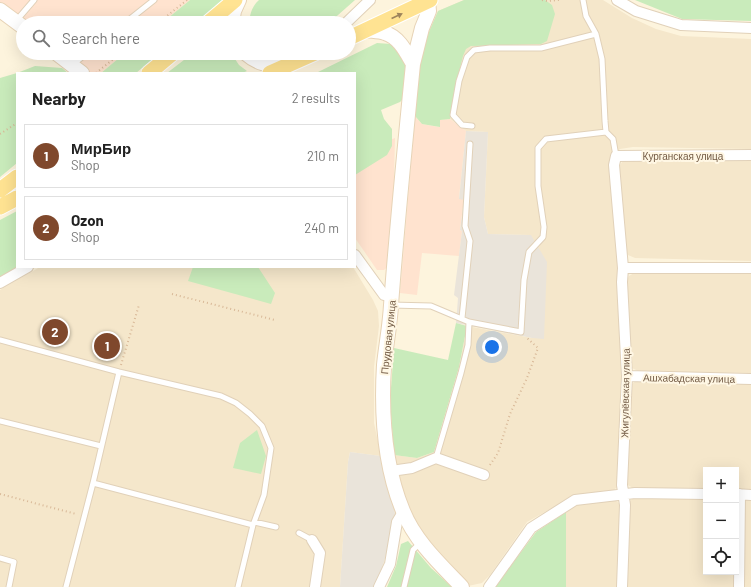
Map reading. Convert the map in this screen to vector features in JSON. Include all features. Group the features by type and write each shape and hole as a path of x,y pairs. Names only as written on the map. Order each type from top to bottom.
{"main road":[{"path":"216,16 235,0"},
{"path":"233,16 239,0"},
{"path":"356,35 429,0"},
{"name":"Прудовая улица","path":"429,0 429,11 422,28 413,64 384,364 382,401 385,440 391,471 403,512 420,542 462,587"},
{"path":"0,10 16,22"},
{"path":"366,30 385,33 396,38 413,64"},
{"path":"65,60 77,69"},
{"path":"150,72 165,60"},
{"path":"254,60 267,65 288,65"},
{"path":"272,72 299,60"},
{"path":"0,190 16,178"},
{"path":"0,207 16,199"}],"street":[{"path":"353,16 370,0"},
{"path":"617,0 636,11 681,25 751,28"},
{"name":"Курганская улица","path":"616,156 751,155"},
{"name":"Жигулёвская улица","path":"616,156 614,166 623,268 622,282 627,376 622,485 624,494 622,587"},
{"path":"356,256 384,295 391,301"},
{"path":"0,283 26,268"},
{"path":"623,268 751,268"},
{"name":"Ашхабадская улица","path":"627,376 751,379"},
{"path":"391,471 412,468 436,458 484,475"},
{"path":"489,587 531,528 575,500 624,494 703,494"},
{"path":"739,494 751,495"},
{"path":"738,503 739,587"},
{"path":"379,587 390,564 397,522 403,512"},
{"path":"312,540 320,553 315,587"}],"lane":[{"path":"24,16 34,0"},
{"path":"134,16 154,0"},
{"path":"583,0 586,16 596,34 602,59 606,132 612,139 616,156"},
{"path":"472,126 462,125 453,116 459,81 467,57 474,50 490,48 541,48 596,34"},
{"path":"77,69 83,60"},
{"path":"391,301 431,306 469,322 521,332 524,280 529,252 543,237 544,227 538,186 538,148 546,139 606,132"},
{"path":"462,318 470,241 465,226 470,144"},
{"path":"436,458 468,345 469,322"},
{"path":"0,340 119,372 221,396 236,403 262,426 271,448 264,495 253,524 238,587"},
{"path":"66,587 85,516 119,372"},
{"path":"0,421 101,446"},
{"path":"93,483 253,524 276,527"},
{"path":"299,533 312,540"},
{"path":"404,587 413,550 420,542"},
{"path":"0,558 14,562 9,587"}],"path":[{"path":"167,16 187,0"},
{"path":"542,0 559,0"},
{"path":"97,72 112,60"},
{"path":"0,134 16,124"},
{"path":"172,294 275,320"},
{"path":"119,372 140,305"},
{"path":"484,475 498,453 510,414 527,378 538,348 521,332"},
{"path":"0,494 85,516"}],"shaded area":[{"path":"0,0 190,0 171,16 18,16 0,2"},
{"path":"464,0 603,0 632,18 656,29 681,36 751,39 751,149 633,147 620,149 611,157 623,387 618,486 614,490 575,495 527,522 490,575 482,583 468,586 424,539 406,506 394,455 417,458 434,452 459,367 467,326 532,338 531,235 488,234 484,217 488,132 466,131 450,119 415,116 428,33 438,11"},
{"path":"74,60 117,60 102,72 89,72"},
{"path":"415,116 422,124 439,127 440,120 450,119 466,131 459,198 464,199 460,230 462,231 459,256 422,253 417,295 400,293"},
{"path":"466,131 488,132 484,217 488,234 531,235 547,262 544,339 456,323 458,298 454,295 462,231 460,230 464,200 459,199"},
{"path":"395,138 392,260 391,264 384,270 377,270 356,239 356,153"},
{"path":"626,160 751,160 751,261 635,258 628,255 625,250 619,167 622,162"},
{"path":"38,268 354,268 378,311 379,326 374,367 374,423 381,456 350,452 348,462 340,587 0,587 0,290"},
{"path":"751,272 751,373 638,371 632,368 630,362 626,282 629,276 634,273"},
{"path":"636,381 751,383 751,490 739,490 739,467 703,467 703,490 634,489 628,485 624,481 630,387"},
{"path":"350,452 381,456 394,506 394,522 384,562 375,587 340,587 348,462"},
{"path":"633,498 703,499 703,575 739,575 739,500 751,500 751,587 626,587 630,501"},
{"path":"615,500 620,504 619,587 566,587 566,512 576,504"}],"green space":[{"path":"190,0 224,0 205,16 171,16"},
{"path":"259,0 355,0 337,16 250,16"},
{"path":"464,0 545,0 552,5 555,14 547,41 541,44 471,46 466,49 457,80 450,119 440,120 440,127 422,124 415,116 420,53 438,11"},
{"path":"635,0 751,0 751,21 682,19"},
{"path":"377,43 391,44 408,63 403,99 400,102 381,110 384,119 392,129 392,146 387,155 356,174 356,72 318,72 342,60 356,60 356,53"},
{"path":"117,60 152,60 137,72 102,72"},
{"path":"184,60 236,60 239,65 247,71 244,72 168,72"},
{"path":"35,66 62,68 67,72 20,72"},
{"path":"16,73 16,164 0,177 0,78"},
{"path":"16,212 16,268 0,277 0,220"},
{"path":"193,268 259,268 275,293 271,304 188,281"},
{"path":"456,323 467,326 459,367 434,452 417,458 394,455 390,401 394,348 448,360"},
{"path":"257,430 266,456 261,474 233,468 240,443"},
{"path":"566,512 566,587 495,587 536,532"},
{"path":"408,541 431,568 452,587 387,587 396,566 401,544"}],"place":[{"name":"Ozon","path":"55,332"},
{"name":"МирБир","path":"107,346"}]}
